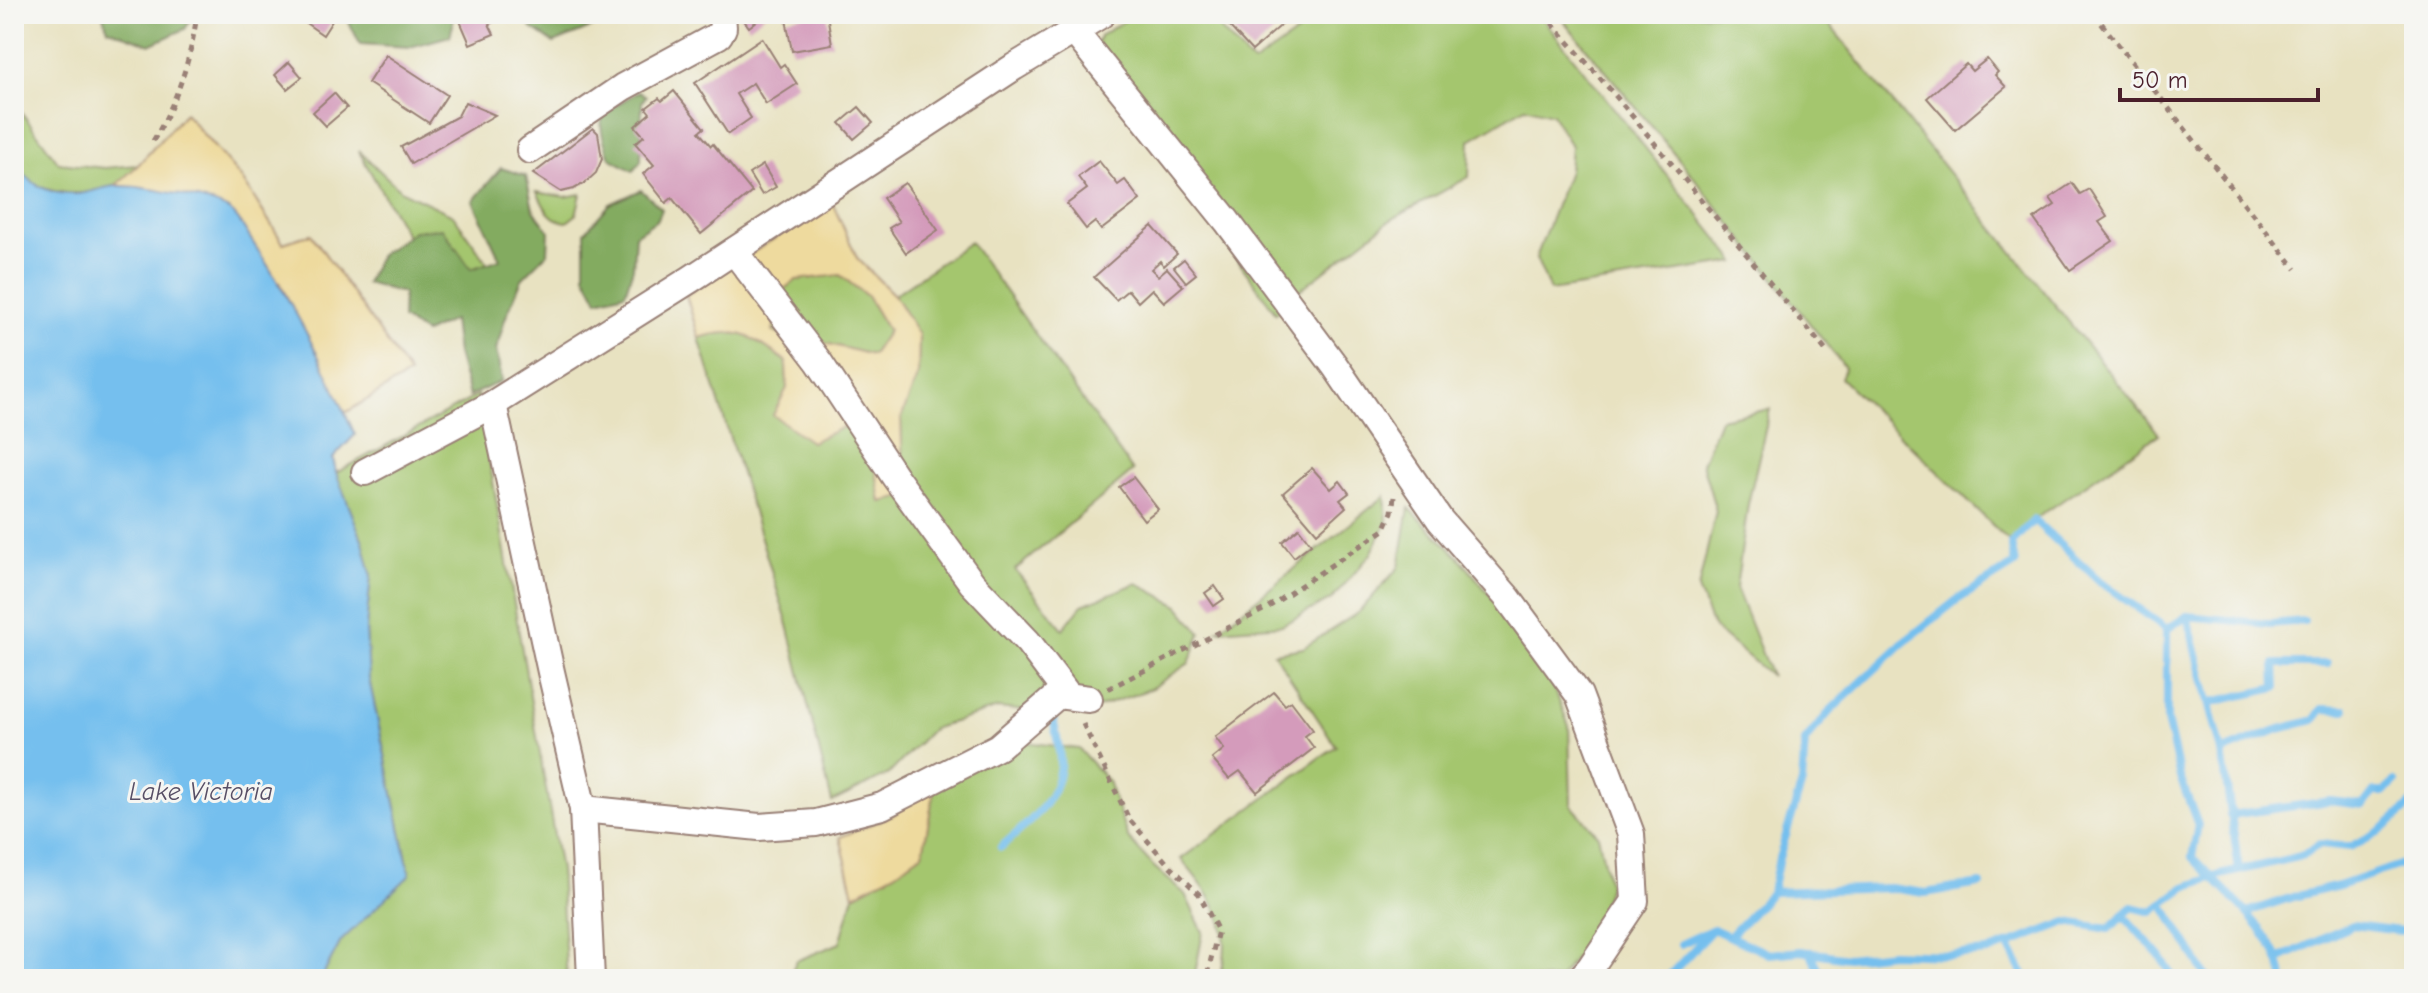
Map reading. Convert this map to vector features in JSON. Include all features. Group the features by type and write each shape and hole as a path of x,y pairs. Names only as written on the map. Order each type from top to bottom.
{"street":[{"path":"365,472 493,404 734,251 1014,67 1102,14"},
{"path":"530,150 722,23"},
{"path":"1074,31 1227,221 1335,366 1440,520 1507,597 1579,695 1631,834 1635,901 1580,979"},
{"path":"734,251 819,362 895,477 972,583 1078,697"},
{"path":"493,404 583,809 591,979"},
{"path":"583,809 759,827 816,823 882,806 998,747 1058,695 1078,697"}],"path":[{"path":"153,141 177,95 194,39 197,14"},
{"path":"1544,14 1827,352"},
{"path":"2094,14 2296,269"},
{"path":"1206,979 1218,931 1199,894 1129,819 1078,697 1267,608 1384,530 1392,512 1396,483 1395,452"}],"green space":[{"path":"102,14 195,14 185,29 150,45 108,29"},
{"path":"345,14 452,14 453,25 450,36 410,47 360,44"},
{"path":"528,14 595,14 593,27 554,43 530,27"},
{"path":"1135,14 1206,14 1253,64 1324,14 1539,14 1736,262 1550,291 1536,258 1569,171 1571,146 1552,114 1525,107 1470,140 1469,177 1389,221 1301,289 1276,313 1140,127 1093,53 1100,36"},
{"path":"1558,14 1821,14 2159,434 2034,520 2011,543 1841,378 1845,368 1683,164"},
{"path":"639,91 646,96 642,102 641,161 633,171 610,158 601,123 608,111"},
{"path":"14,102 59,163 105,168 138,165 115,185 90,192 60,192 33,183 15,163 12,142"},
{"path":"358,150 400,190 453,215 488,264 471,269 414,231 407,236"},
{"path":"501,168 526,176 533,209 549,231 548,253 522,279 505,319 496,350 502,381 469,396 457,354 453,320 425,333 402,319 403,293 366,283 380,255 414,231 442,228 471,269 500,259 473,201"},
{"path":"641,190 662,209 658,219 635,235 633,268 625,293 598,300 585,275 585,232 610,204"},
{"path":"537,192 565,197 581,194 576,215 567,222 556,219 548,212"},
{"path":"970,242 1133,471 1015,570 1063,629 1082,605 1137,583 1179,606 1201,633 1189,663 1150,689 1091,710 1036,712 998,708 932,729 889,774 832,802 788,625 699,338 726,333 746,336 786,361 787,388 852,422 873,453 881,502 904,497 901,418 918,374 919,335 894,295"},
{"path":"840,275 867,296 888,331 872,355 825,343 799,343 773,332 780,292 796,280"},
{"path":"478,395 560,870 567,979 321,979 341,941 410,874 369,679 366,628 371,574 363,542 336,473"},
{"path":"1770,409 1748,504 1736,588 1771,676 1713,627 1698,589 1716,511 1702,463 1720,419"},
{"path":"1385,496 1387,522 1371,554 1332,599 1282,625 1218,630"},
{"path":"1409,508 1459,557 1543,660 1569,726 1571,805 1598,835 1609,885 1596,930 1559,979 1219,979 1224,960 1223,928 1203,886 1181,859 1336,746 1274,653 1303,648 1359,612 1399,567"},
{"path":"1026,742 1079,749 1108,781 1128,838 1153,866 1185,894 1203,932 1194,979 789,979 796,961 840,943 854,895 895,873 923,853 936,780 982,749"}],"sand":[{"path":"185,113 242,179 283,243 311,234 409,374 345,413 280,283 187,196 116,185"},
{"path":"832,202 857,258 894,295 919,335 918,374 901,419 904,497 881,502 873,453 852,423 811,442 773,415 787,388 786,361 746,336 726,333 699,338 686,295","holes":["840,275 867,296 888,331 872,355 825,343 799,343 773,332 780,292 796,280"]},
{"path":"936,780 923,853 895,873 854,895 840,837 893,815"}],"water":[{"name":"Lake Victoria","path":"14,161 26,176 56,192 80,194 117,186 142,188 192,198 230,211 242,225 295,312 355,435 333,458 371,574 366,628 369,679 410,875 341,941 321,979 14,979"}],"building":[{"path":"293,14 322,14 332,21 323,35"},
{"path":"457,14 511,14 489,24 494,34 470,44"},
{"path":"739,14 766,14 749,27"},
{"path":"827,14 832,44 792,51 786,19"},
{"path":"1218,14 1281,14 1287,20 1252,51"},
{"path":"762,38 780,67 784,64 797,84 766,104 753,83 736,94 751,118 728,134 695,83"},
{"path":"386,55 447,95 429,123 368,83"},
{"path":"1987,59 2006,87 1955,130 1927,98 1966,64 1972,71"},
{"path":"289,62 302,77 287,89 275,75"},
{"path":"674,91 704,128 699,132 711,146 713,144 752,192 701,234 672,198 666,203 643,174 654,165 635,143 644,136 635,126 650,113 646,108"},
{"path":"334,93 347,108 326,126 313,112"},
{"path":"465,102 495,115 411,164 401,147 458,116"},
{"path":"859,107 873,123 854,139 840,123"},
{"path":"593,128 598,133 602,159 596,173 585,183 561,192 533,174"},
{"path":"1099,161 1118,185 1125,180 1140,200 1101,230 1095,222 1086,229 1067,204 1087,189 1078,177"},
{"path":"763,165 776,187 762,195 749,174"},
{"path":"905,183 938,230 906,253 889,228 899,222 883,198"},
{"path":"2072,183 2080,194 2089,189 2107,217 2099,222 2113,241 2070,270 2034,219 2055,205 2050,198"},
{"path":"1152,226 1177,254 1164,266 1160,261 1151,269 1158,276 1167,268 1183,286 1164,302 1152,289 1138,302 1128,290 1116,300 1094,277"},
{"path":"1184,259 1196,274 1186,282 1174,267"},
{"path":"1312,468 1331,489 1340,481 1349,493 1340,500 1346,507 1317,533 1283,493"},
{"path":"1133,477 1158,509 1144,520 1119,487"},
{"path":"1299,528 1311,544 1294,557 1282,542"},
{"path":"1215,586 1224,599 1214,606 1205,593"},
{"path":"1274,692 1285,705 1291,701 1313,730 1305,736 1314,748 1257,792 1240,771 1229,779 1212,759 1224,749 1215,737"}],"waterway":[{"path":"1731,935 1772,892 1802,783 1805,741 1831,710 1903,643 1957,600 2015,564 2011,543 2034,520 2102,583 2167,629"},
{"path":"2187,616 2167,629 2167,720 2180,777 2198,825 2192,857 2260,929 2279,962 2283,979"},
{"path":"2239,870 2222,752 2187,616 2269,624 2304,621"},
{"path":"2212,702 2276,688 2275,664 2327,664"},
{"path":"1001,847 1039,812 1058,779 1059,752 1051,709"},
{"path":"2222,752 2276,730 2314,720 2322,709 2345,710"},
{"path":"2230,815 2330,801 2364,805 2374,792 2384,792 2395,782"},
{"path":"1681,944 1713,929 1769,954 1801,951 1848,958 1891,953 1950,955 1988,952 2067,922 2109,929 2132,907 2152,912 2185,887 2220,875 2301,856 2320,844 2350,847 2382,830 2414,802"},
{"path":"2247,912 2339,886 2414,860"},
{"path":"1772,892 1890,888 1925,893 1980,884"},
{"path":"2163,904 2208,979"},
{"path":"2123,915 2159,955 2175,979"},
{"path":"2278,959 2353,925 2400,931 2414,927"},
{"path":"1666,979 1710,932"},
{"path":"2008,944 2026,979"},
{"path":"1810,952 1824,979"},
{"path":"2402,979 2414,976"}]}
